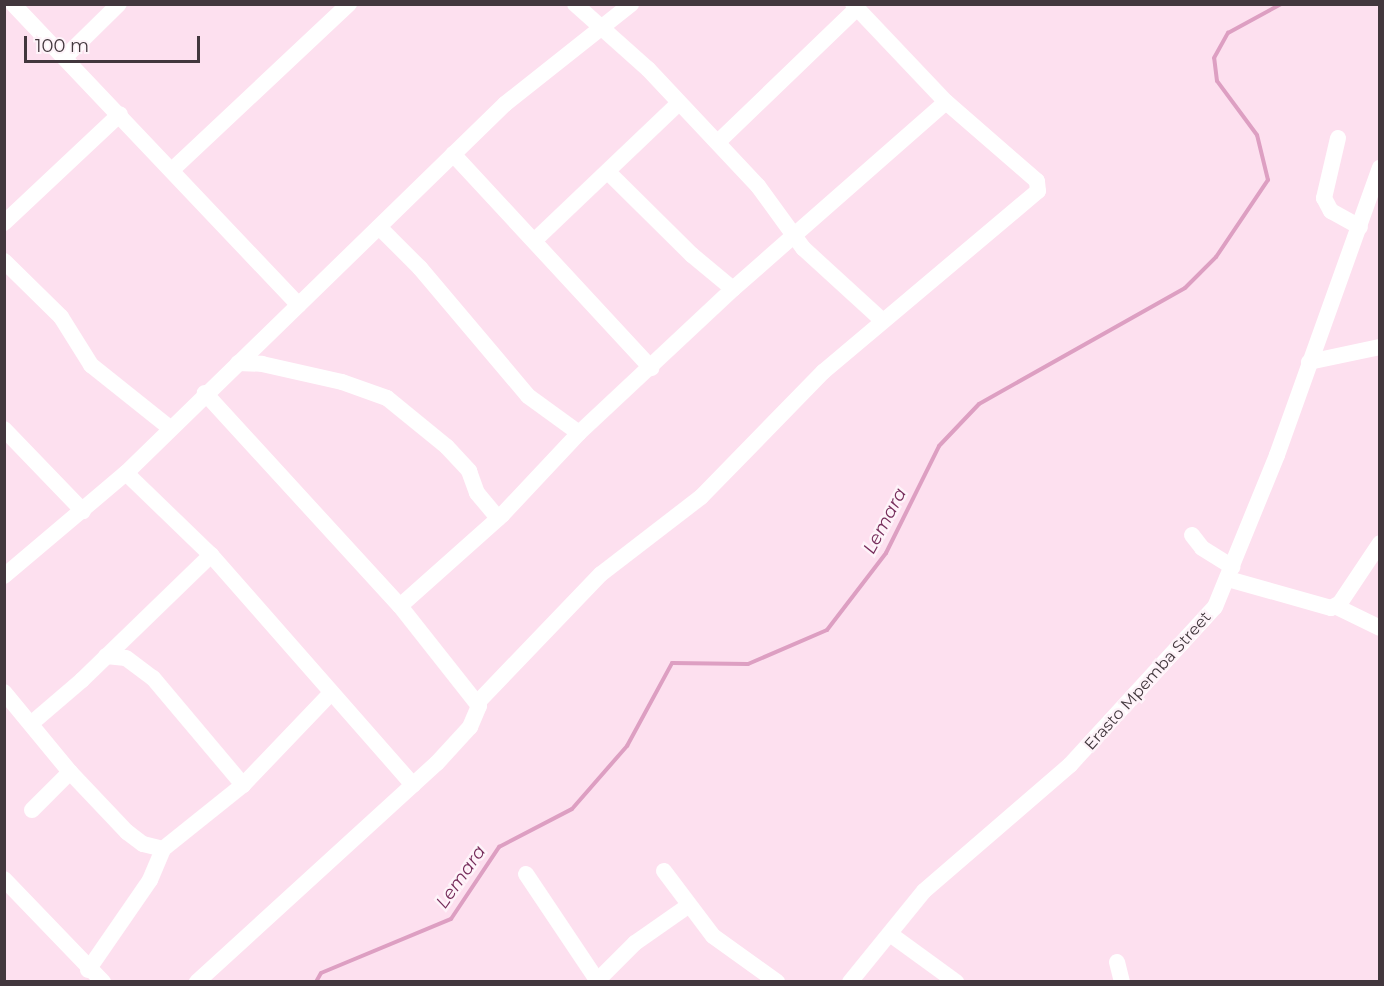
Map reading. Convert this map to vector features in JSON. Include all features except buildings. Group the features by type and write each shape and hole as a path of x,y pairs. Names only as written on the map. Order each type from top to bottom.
{"street":[{"path":"13,4 66,56 299,305"},
{"path":"66,56 119,4"},
{"path":"172,170 349,4"},
{"path":"575,4 603,28 718,142 816,261 883,321"},
{"path":"4,576 126,472 505,104 631,4"},
{"path":"197,981 413,784 470,727 478,712 479,701 601,574 701,497 791,403 883,321 992,234 1039,189 1037,181 946,102 854,7 718,142"},
{"path":"400,606 498,518 579,433 733,289 946,102"},
{"path":"534,242 678,104"},
{"path":"4,223 120,114"},
{"path":"1338,138 1324,198 1331,211 1360,227"},
{"path":"453,154 651,368"},
{"name":"Erasto Mpemba Street","path":"850,981 931,885 1070,765 1207,617 1230,573 1380,168"},
{"path":"608,172 692,255 733,289"},
{"path":"379,227 420,268 528,396 579,433"},
{"path":"4,261 61,317 90,365 170,428"},
{"path":"1310,362 1380,347"},
{"path":"238,363 342,382 387,398 447,447 469,471 477,493 498,518"},
{"path":"205,393 400,606 479,701"},
{"path":"4,429 83,511"},
{"path":"126,472 211,555 331,693 386,749 413,784"},
{"path":"1192,535 1202,548 1230,573 1321,607 1337,607 1380,628"},
{"path":"1337,607 1380,543"},
{"path":"33,722 106,656 211,555"},
{"path":"106,656 126,658 153,678 243,785"},
{"path":"4,692 33,722 70,772 127,832 143,844 163,849"},
{"path":"88,970 150,880 163,849 243,785 331,693"},
{"path":"32,810 70,772"},
{"path":"664,872 713,936 777,981"},
{"path":"526,874 596,981 635,943 688,906"},
{"path":"4,879 88,970 103,981"},
{"path":"890,933 956,981"},
{"path":"1117,962 1122,981"}],"waterway":[{"name":"Lemara","path":"316,982 321,973 451,919 499,847 572,809 627,746 672,663 748,664 827,630 886,553 939,446 979,404 1185,288 1216,257 1268,180 1257,135 1217,81 1214,58 1228,33 1281,4"}]}
